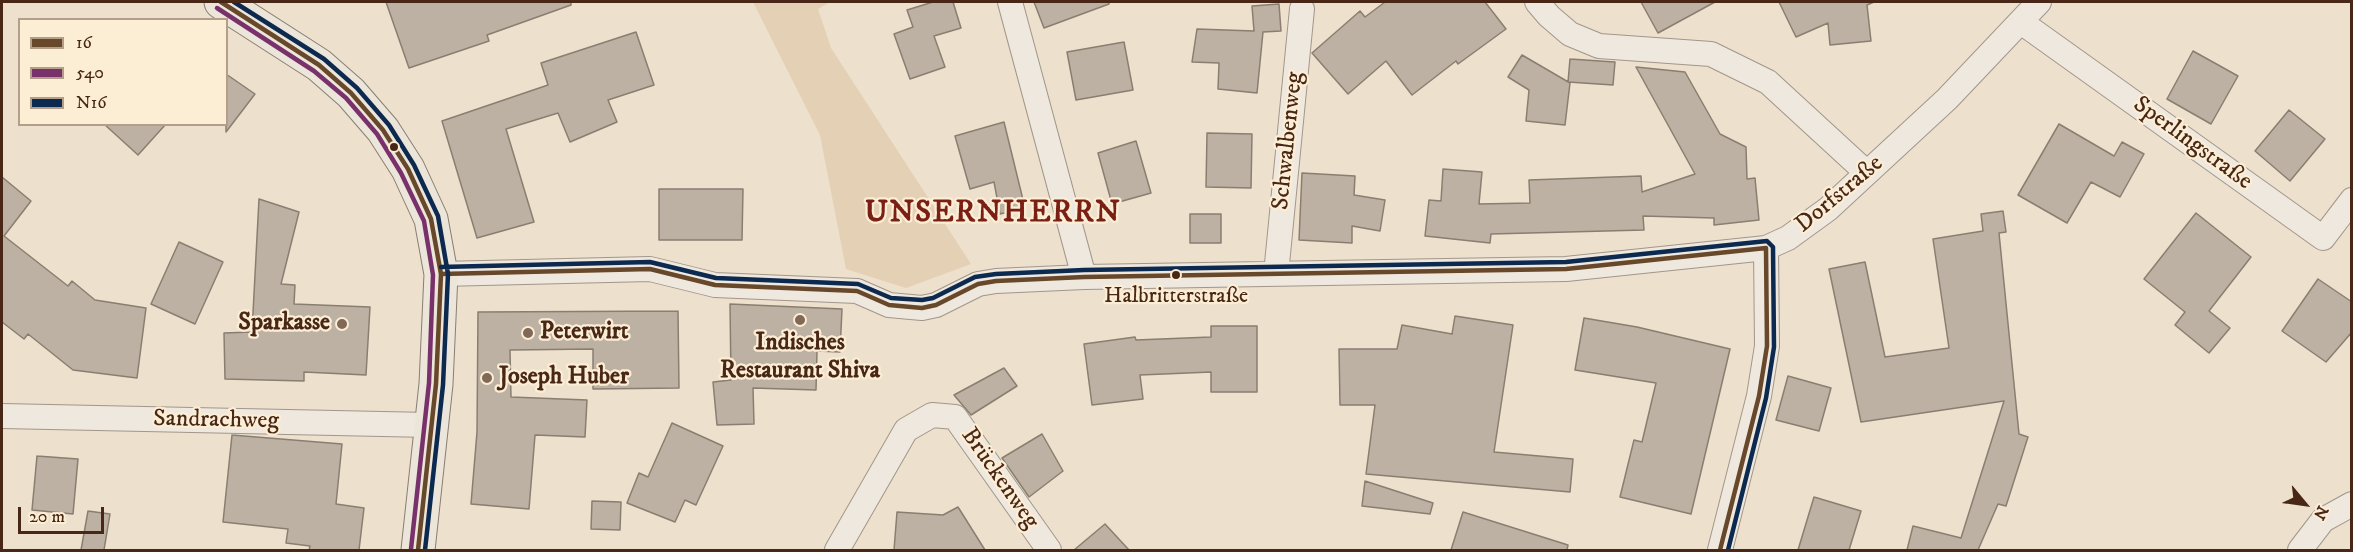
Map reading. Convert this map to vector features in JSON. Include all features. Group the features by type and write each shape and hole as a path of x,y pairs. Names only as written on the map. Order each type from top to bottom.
{"main road":[{"path":"221,2 319,65 351,93 383,130 408,169 431,219 441,273 436,384 418,550"}],"street":[{"path":"1010,2 1084,277"},
{"path":"1537,2 1570,34 1599,46 1711,54 1768,82 1867,173"},
{"name":"Dorfstraße","path":"441,273 651,269 715,285 857,291 889,305 913,308 936,305 978,284 1084,277 1566,269 1766,248 1788,238 1809,224 1867,173 1947,99 2039,2"},
{"name":"Schwalbenweg","path":"1276,274 1302,9"},
{"name":"Sperlingstraße","path":"2021,22 2323,238 2352,200"},
{"path":"1719,550 1759,396 1767,346 1766,248"},
{"name":"Brückenweg","path":"837,550 906,430 932,415 955,417 1049,550"},
{"name":"Sandrachweg","path":"2,416 430,425"},
{"path":"2300,550 2323,520 2352,504"}],"shaded area":[{"path":"753,2 830,2 818,9 831,48 971,264 906,288 846,269 820,135"}],"building":[{"path":"386,2 571,2 571,5 487,35 489,41 409,68"},
{"path":"933,2 953,2 961,28 934,36 945,67 910,79 894,34 913,27 907,10"},
{"path":"1034,2 1109,2 1109,4 1044,28"},
{"path":"1385,2 1485,2 1506,29 1458,64 1456,61 1412,95 1386,61 1348,94 1312,53 1360,11 1365,17"},
{"path":"1641,2 1715,2 1658,33"},
{"path":"1779,2 1874,2 1867,5 1871,41 1830,45 1828,23 1796,37"},
{"path":"1279,4 1281,31 1263,32 1257,93 1218,89 1219,63 1192,62 1197,29 1254,31 1252,6"},
{"path":"636,32 654,85 608,100 617,122 570,142 558,113 506,129 534,222 477,238 442,121 548,85 541,63"},
{"path":"1124,42 1133,90 1076,100 1067,52"},
{"path":"2193,51 2238,76 2211,124 2167,99"},
{"path":"1522,55 1570,83 1565,125 1526,121 1529,90 1508,77"},
{"path":"1570,59 1615,62 1613,85 1568,82"},
{"path":"1636,67 1685,72 1720,134 1746,147 1747,179 1755,178 1759,220 1714,225 1714,218 1643,216 1644,230 1491,234 1490,243 1425,236 1429,200 1441,201 1443,169 1482,172 1479,204 1530,203 1529,180 1641,176 1642,192 1695,174"},
{"path":"228,75 255,94 226,132 226,126 228,126"},
{"path":"2289,110 2325,139 2290,181 2255,151"},
{"path":"1004,122 1025,208 1000,214 994,182 970,189 955,136"},
{"path":"2059,124 2114,156 2122,142 2144,154 2120,197 2091,182 2067,223 2018,195"},
{"path":"106,126 164,126 138,155"},
{"path":"1207,133 1252,134 1251,188 1206,187"},
{"path":"1136,141 1151,193 1112,204 1098,153"},
{"path":"1302,173 1355,176 1354,195 1385,200 1380,231 1352,226 1352,243 1299,240"},
{"path":"2,177 31,201 4,236 68,286 72,281 95,300 146,308 137,378 73,370 28,334 24,339 2,322"},
{"path":"659,189 743,189 742,240 659,240"},
{"path":"259,199 299,212 281,284 295,285 294,304 370,307 366,375 304,372 304,381 225,379 224,333 252,332"},
{"path":"2003,211 2006,232 1999,233 2019,434 2028,437 2006,506 1998,504 1978,550 1907,550 1913,526 1961,538 2004,401 1861,422 1829,269 1865,262 1885,357 1949,348 1933,239 1983,231 1981,214"},
{"path":"2196,213 2251,257 2209,311 2230,328 2209,353 2175,325 2185,312 2144,279"},
{"path":"1190,214 1221,214 1221,243 1190,243"},
{"path":"179,242 223,262 195,324 151,304"},
{"path":"2318,279 2352,302 2352,332 2326,362 2282,331"},
{"path":"730,304 842,309 840,352 817,351 816,390 753,388 754,424 717,425 713,382 731,380"},
{"path":"678,311 679,388 593,389 593,349 510,350 511,397 587,400 585,437 535,435 529,509 471,504 477,432 478,312"},
{"path":"1455,316 1513,325 1494,452 1573,459 1570,492 1366,474 1375,405 1340,405 1339,349 1397,349 1402,325 1452,334"},
{"path":"1584,318 1637,327 1730,349 1691,514 1620,497 1634,440 1642,442 1656,383 1575,370"},
{"path":"1211,326 1257,326 1257,392 1211,392 1211,372 1140,375 1143,399 1092,405 1084,344 1135,337 1136,340 1211,337"},
{"path":"1004,368 1017,386 971,415 954,395"},
{"path":"1788,376 1831,388 1819,431 1776,420"},
{"path":"672,423 723,446 696,505 685,500 675,522 627,503 639,473 648,477"},
{"path":"1042,434 1063,471 1029,497 1002,458"},
{"path":"232,435 342,444 336,504 364,508 359,550 309,550 310,546 286,543 288,529 223,522"},
{"path":"37,456 78,459 73,514 32,510"},
{"path":"1365,481 1433,503 1430,514 1362,506"},
{"path":"1814,497 1861,511 1849,550 1798,550"},
{"path":"592,501 621,502 620,530 591,529"},
{"path":"958,507 985,550 894,550 897,512 943,515"},
{"path":"88,511 110,514 104,550 81,550"},
{"path":"1463,512 1568,545 1567,550 1451,550"},
{"path":"1105,524 1129,550 1074,550"}],"transit line":[{"name":"16","path":"221,2 319,65 351,93 383,130 408,169 431,219 441,274 436,384 418,550"},
{"name":"N16","path":"234,2 324,59 357,88 389,125 414,165 438,216 448,274 443,385 425,550"},
{"name":"540","path":"217,8 314,71 346,98 377,134 401,173 424,221 433,275 429,383 411,549"},
{"name":"N16","path":"441,267 650,262 716,278 858,284 891,298 922,300 933,298 975,277 996,274 1084,270 1566,262 1767,241 1773,247 1774,347 1766,398 1728,550"},
{"name":"16","path":"441,274 650,269 715,285 857,291 889,305 922,308 936,305 978,284 996,281 1084,277 1566,269 1766,248 1767,346 1759,396 1720,550"}],"place":[{"name":"Halbritterstraße","path":"1176,275"},
{"name":"Indisches Restaurant Shiva","path":"800,320"},
{"name":"Sparkasse","path":"342,324"},
{"name":"Peterwirt","path":"528,333"},
{"name":"Joseph Huber","path":"487,378"}],"district":[{"name":"UNSERNHERRN","path":"993,215"}]}
